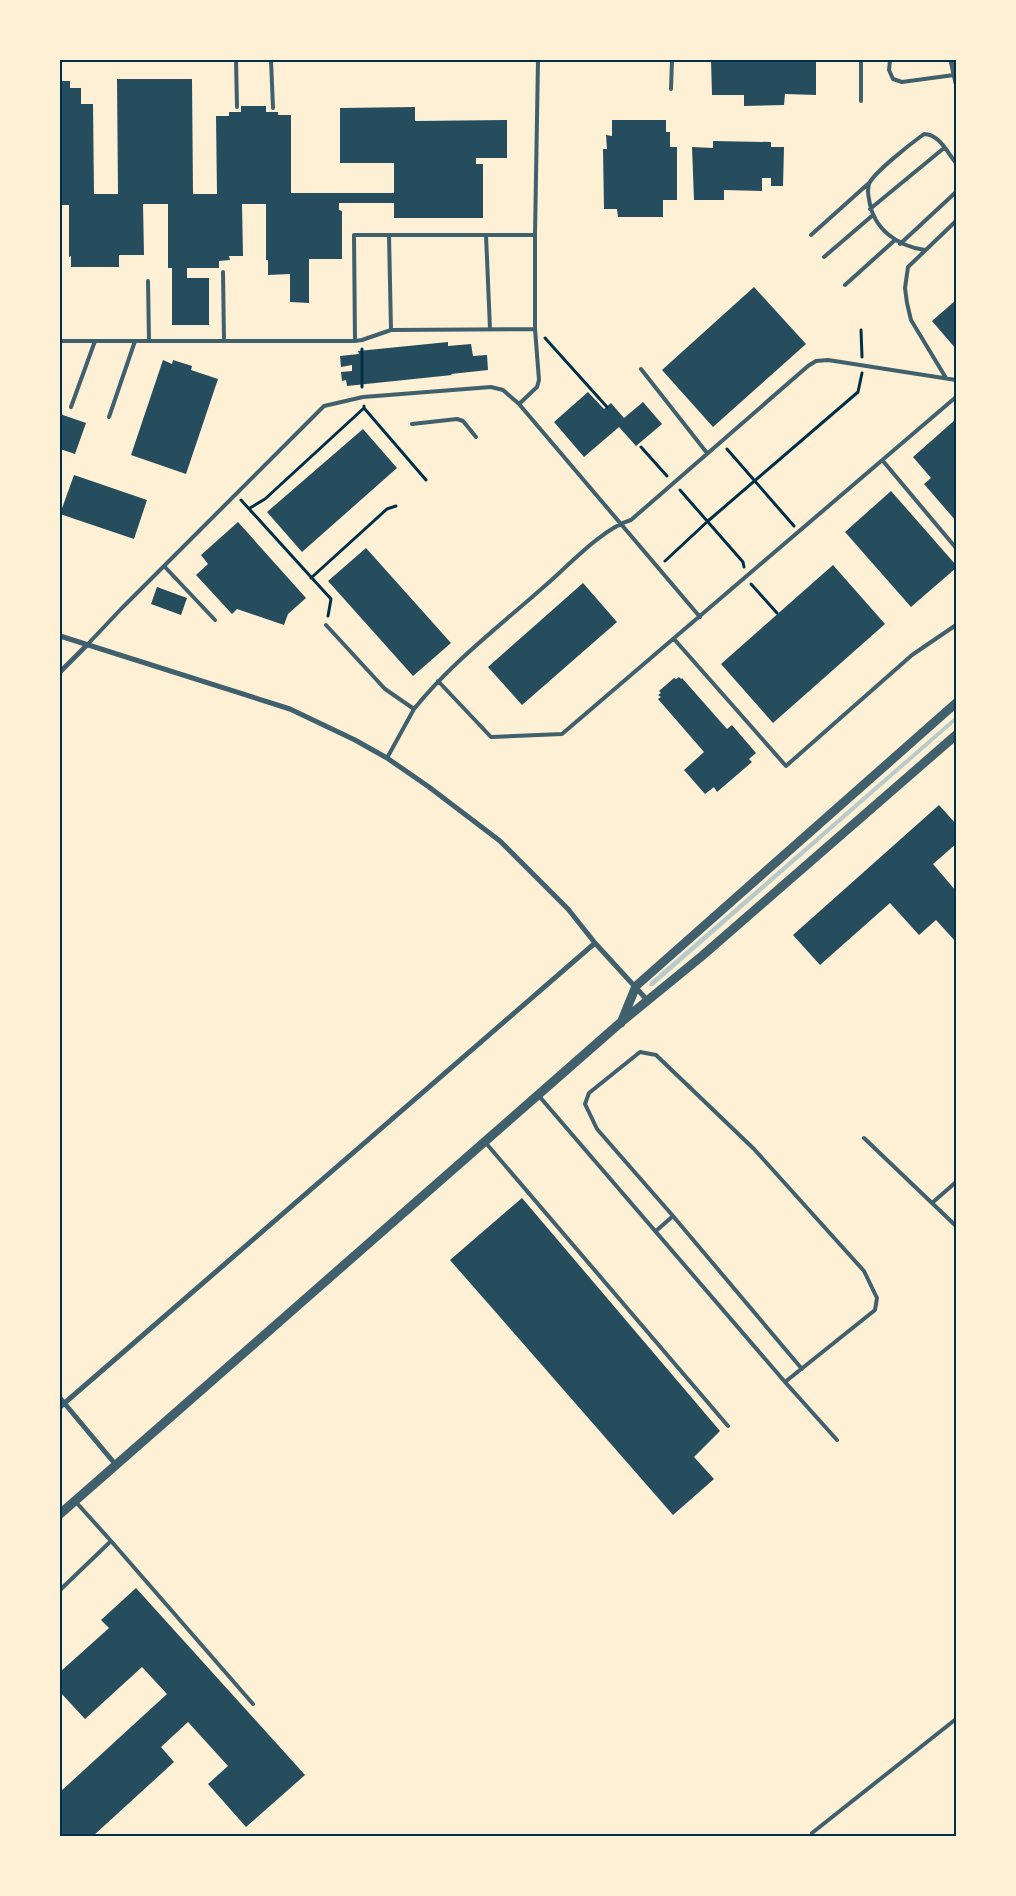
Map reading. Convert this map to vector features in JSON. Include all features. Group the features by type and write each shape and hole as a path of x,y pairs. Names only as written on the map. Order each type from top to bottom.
{"street":[{"path":"951,60 956,83"},
{"path":"60,636 290,709 355,740 387,758 500,841 568,909 595,943 636,986 648,1002"},
{"path":"60,672 87,645"},
{"path":"620,1023 636,986 956,703"},
{"path":"60,1514 620,1023 648,1002 956,735"},
{"path":"62,1406 595,943"},
{"path":"60,1398 62,1406 116,1465"}],"lane":[{"path":"236,60 237,108"},
{"path":"271,60 273,108"},
{"path":"519,404 536,387 539,380 535,329 538,60"},
{"path":"671,89 672,60"},
{"path":"861,60 861,101"},
{"path":"890,60 889,70 893,79 902,82 954,75"},
{"path":"811,235 869,183 891,160 924,134 931,134 936,137 956,163"},
{"path":"870,209 944,148"},
{"path":"869,183 870,209 881,228 900,244 924,250"},
{"path":"900,244 956,192"},
{"path":"824,256 873,215"},
{"path":"946,378 911,320 905,288 908,267 956,221"},
{"path":"355,341 354,235 535,234"},
{"path":"389,235 391,330"},
{"path":"486,235 490,329"},
{"path":"845,285 895,240"},
{"path":"223,272 224,341"},
{"path":"148,281 149,341"},
{"path":"60,341 355,341 391,330 535,329"},
{"path":"71,406 95,341"},
{"path":"109,417 135,341"},
{"path":"387,758 414,708 438,681 592,544 620,523 630,520 720,441 816,361 828,360 956,380"},
{"path":"641,369 706,453"},
{"path":"87,645 324,406 363,397 491,387 503,390 519,404 700,617"},
{"path":"438,681 491,737 562,734 956,397"},
{"path":"412,424 457,419 463,421 476,436"},
{"path":"882,461 956,548"},
{"path":"164,566 215,620"},
{"path":"326,625 385,689 414,708"},
{"path":"674,639 786,766 912,655 956,625"},
{"path":"785,1382 802,1369 875,1310 877,1298 864,1271 754,1149 656,1055 640,1052 589,1093 585,1104 597,1129 802,1369"},
{"path":"538,1096 837,1440"},
{"path":"864,1138 956,1226"},
{"path":"485,1142 728,1426"},
{"path":"932,1203 956,1182"},
{"path":"656,1231 673,1216"},
{"path":"75,1501 253,1704"},
{"path":"60,1590 111,1541"},
{"path":"812,1833 956,1719"}],"path":[{"path":"535,329 546,338 607,407"},
{"path":"658,567 708,521 858,392 863,366 861,330"},
{"path":"361,385 362,340"},
{"path":"363,397 364,408 426,480"},
{"path":"250,508 265,499 364,408"},
{"path":"720,441 800,532"},
{"path":"641,446 743,562 745,578 777,613"},
{"path":"235,495 250,508 331,599 326,625"},
{"path":"311,578 387,510 396,506"}],"shaded area":[{"path":"956,716 956,721 653,986 649,986 650,982"}],"building":[{"path":"711,60 816,60 816,95 785,94 784,105 744,106 744,95 712,95"},
{"path":"117,79 192,79 193,194 217,194 216,116 229,116 229,112 241,112 241,106 266,106 266,112 278,112 278,115 291,115 291,193 394,193 394,163 340,163 340,108 415,107 415,121 507,120 507,158 476,158 476,164 483,164 483,218 394,218 394,203 339,203 339,210 342,211 342,259 309,259 309,303 290,302 290,274 268,275 268,260 266,260 266,204 242,204 243,256 229,256 230,260 219,261 219,268 187,268 187,278 209,278 209,325 172,325 172,268 168,268 168,204 143,204 144,255 119,255 119,267 71,267 71,256 69,257 69,205 60,205 60,81 70,81 70,88 81,88 81,104 93,104 94,194 118,194"},
{"path":"612,120 666,120 666,132 670,132 670,147 677,147 677,200 663,200 663,217 618,217 617,209 604,209 603,149 607,149 606,135 612,136"},
{"path":"713,141 771,142 771,147 784,147 783,186 771,186 771,178 762,178 762,191 724,190 724,200 694,200 692,147 713,148"},
{"path":"754,287 806,344 713,427 662,370"},
{"path":"956,300 956,349 932,321"},
{"path":"448,342 448,346 471,344 473,356 487,355 488,370 347,386 346,380 342,381 341,372 352,371 352,365 341,367 340,356 359,354 358,351"},
{"path":"163,360 172,364 173,360 192,366 191,370 218,379 186,474 131,455"},
{"path":"588,392 604,409 611,403 624,418 643,402 662,424 636,446 619,427 584,457 554,422"},
{"path":"60,414 86,423 75,454 60,449"},
{"path":"956,419 956,521 924,484 931,478 913,457"},
{"path":"363,429 397,468 302,552 267,512"},
{"path":"74,475 147,500 134,539 60,514"},
{"path":"891,491 956,565 956,568 911,607 845,532"},
{"path":"238,522 306,598 288,614 284,625 237,609 232,614 196,575 208,564 201,555"},
{"path":"366,548 451,643 413,676 328,581"},
{"path":"833,565 885,624 773,723 721,664"},
{"path":"583,583 617,622 522,705 488,667"},
{"path":"157,587 187,598 181,615 151,604"},
{"path":"674,678 682,678 727,729 732,725 756,753 749,759 752,762 717,792 714,787 705,794 684,770 704,752 658,699 661,697 658,695 661,693 659,691"},
{"path":"939,805 956,824 956,844 933,864 956,891 956,942 936,920 919,935 890,903 820,965 793,935"},
{"path":"522,1198 720,1431 694,1457 714,1479 673,1515 450,1260"},
{"path":"136,1588 305,1775 246,1827 208,1784 228,1766 188,1722 161,1747 174,1762 93,1836 60,1836 60,1792 167,1694 142,1667 85,1719 60,1692 60,1672 109,1628 101,1620"}]}
